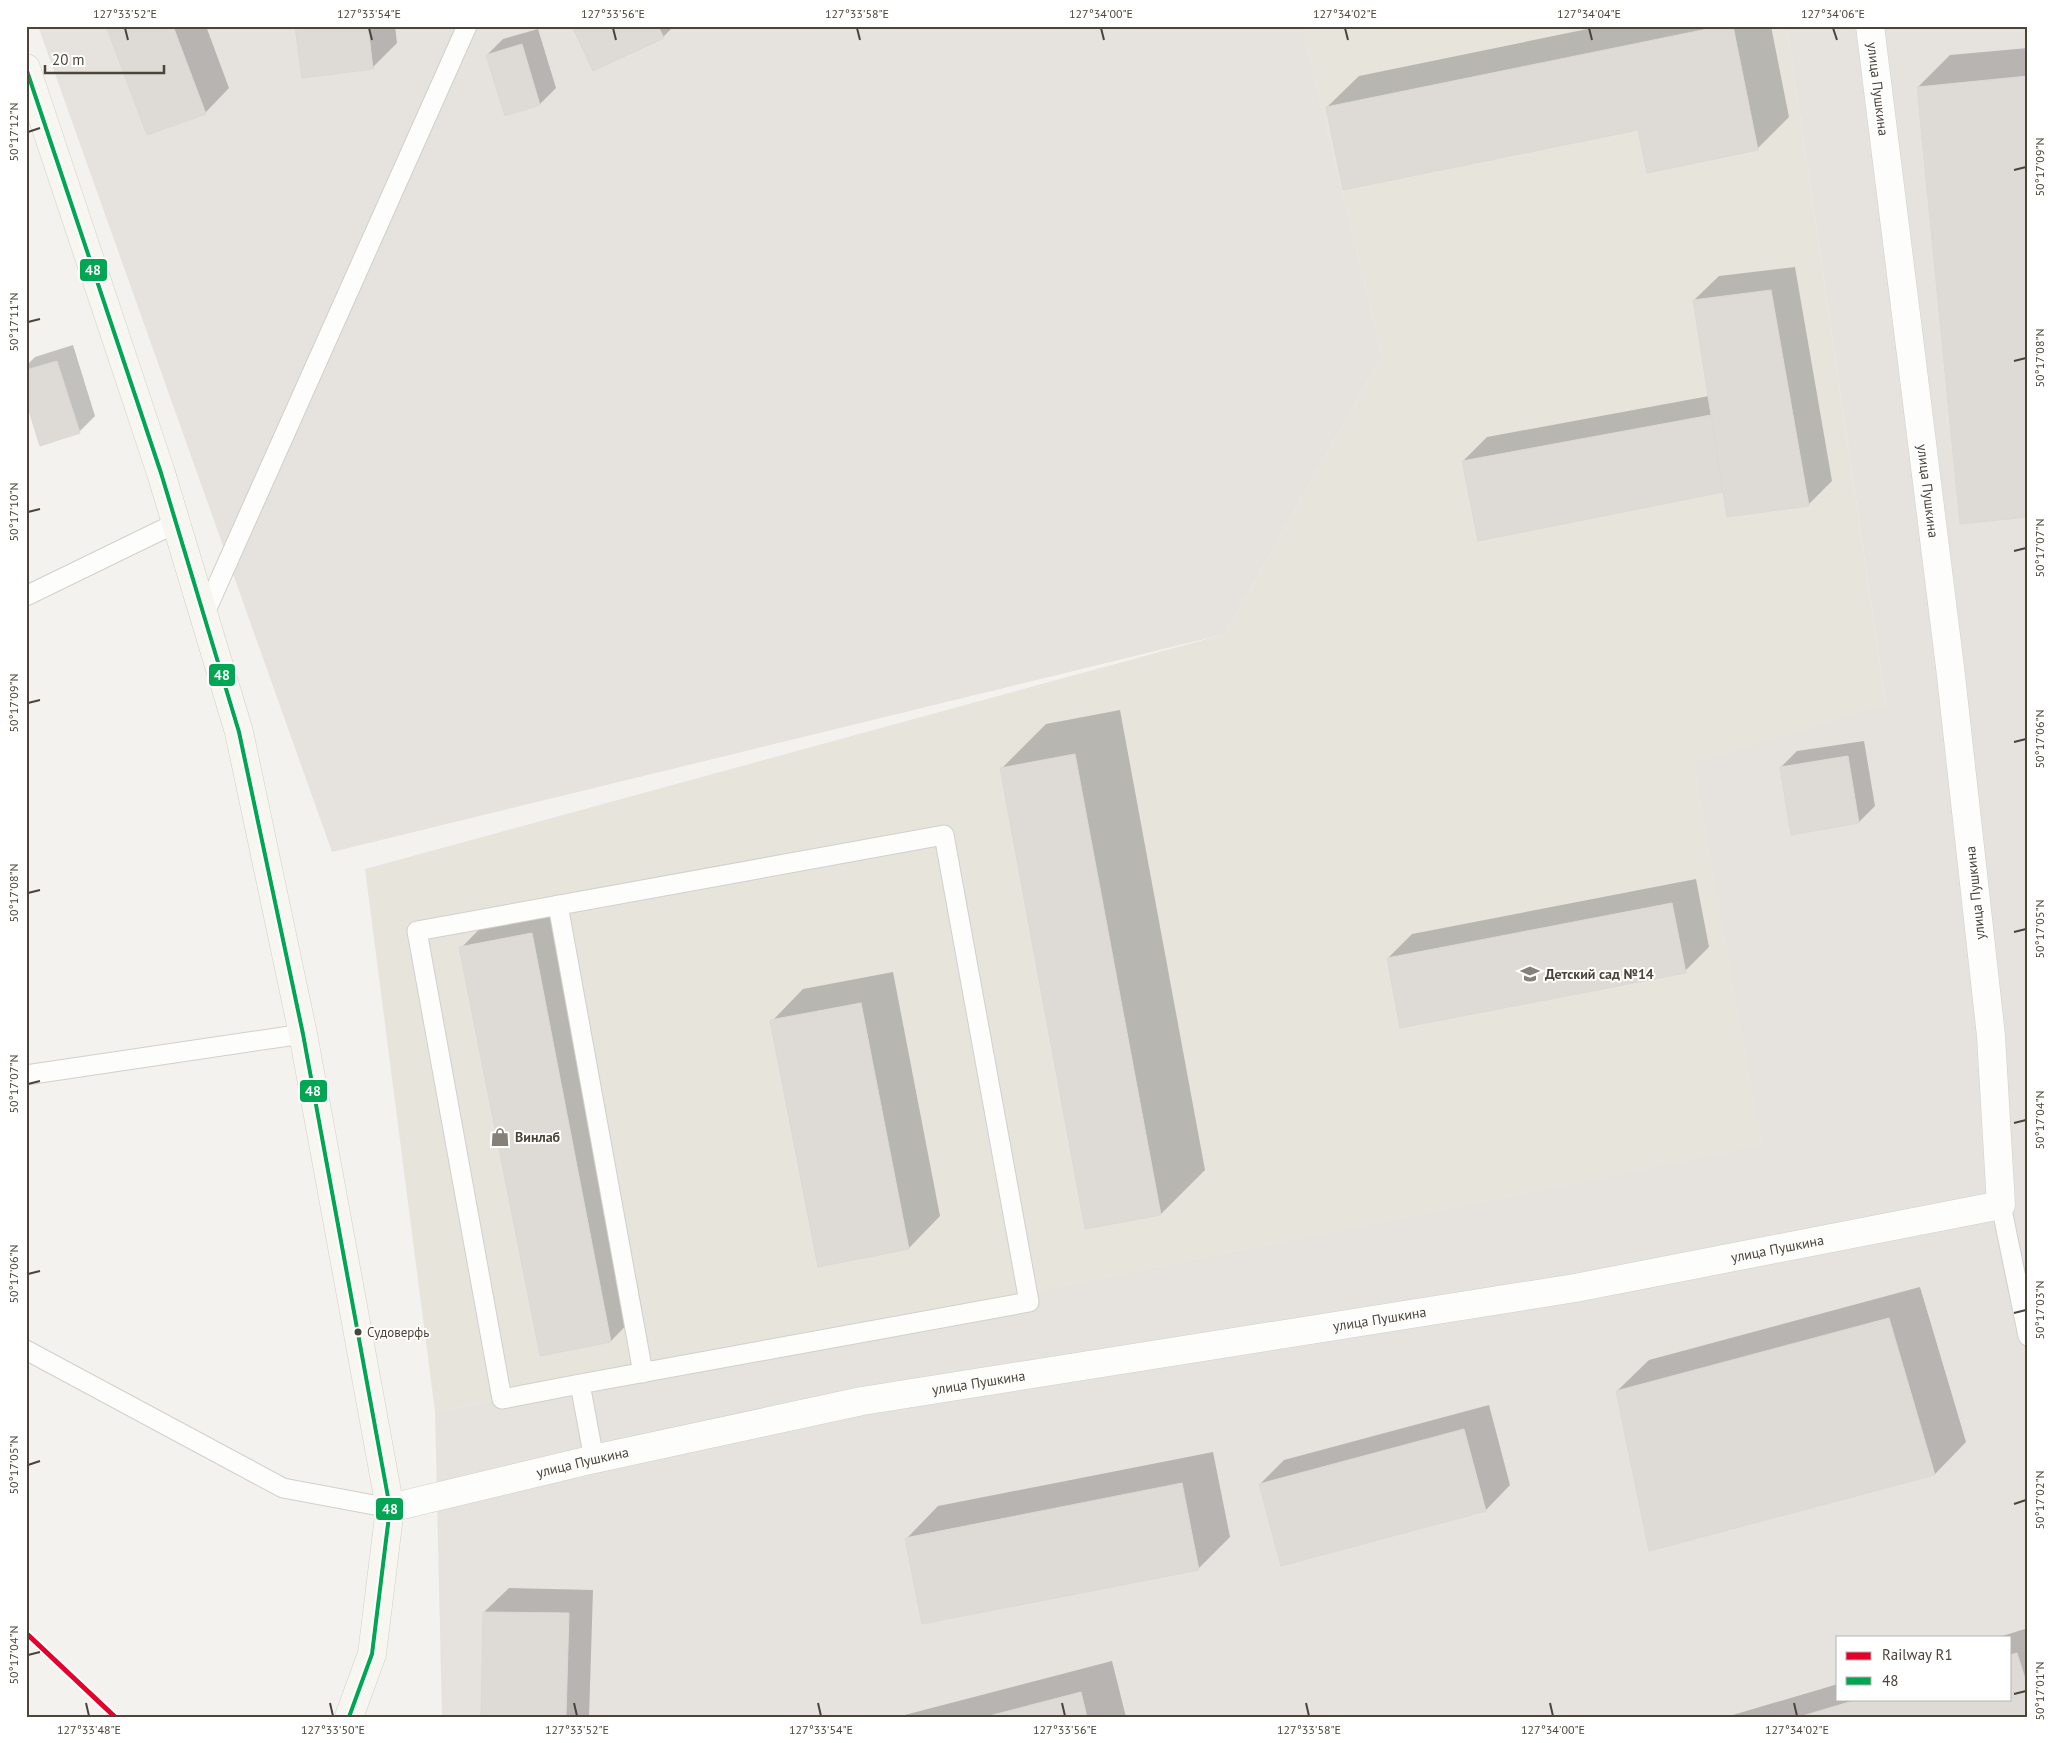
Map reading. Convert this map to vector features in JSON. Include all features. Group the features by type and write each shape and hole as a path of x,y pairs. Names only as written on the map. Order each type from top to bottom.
{"street":[{"name":"улица Пушкина","path":"390,1508 594,1459 862,1401 1575,1288 2001,1205 1991,1036 1950,667 1870,26"},
{"path":"26,68 176,523 239,732 303,1034 390,1508 372,1654 349,1717"}],"lane":[{"path":"204,615 467,26"},
{"path":"26,596 176,523"},
{"path":"944,835 1029,1302 643,1373 502,1399 417,931 944,835"},
{"path":"558,905 643,1373"},
{"path":"26,1076 303,1034"},
{"path":"2001,1205 2028,1336"},
{"path":"26,1350 283,1488 390,1508"},
{"path":"580,1384 594,1459"}],"shaded area":[{"path":"38,26 1302,26 1382,355 1225,634 332,852"},
{"path":"1302,26 1787,26 1886,706 1693,762 1764,1145 435,1412 365,869 1225,634 1382,355"},
{"path":"1787,26 2028,26 2028,1717 442,1717 435,1412 1763,1145 1693,762 1886,705"}],"building":[{"path":"106,26 173,26 206,114 147,135"},
{"path":"295,26 368,26 373,69 302,78"},
{"path":"572,26 658,26 664,38 593,71"},
{"path":"1722,26 1733,26 1758,150 1647,173 1638,130 1343,190 1326,107"},
{"path":"522,44 540,105 505,116 486,55"},
{"path":"2028,76 2028,517 1960,524 1917,87"},
{"path":"1771,290 1809,506 1727,517 1693,300"},
{"path":"57,361 80,433 40,446 26,401 26,370"},
{"path":"1711,415 1723,492 1478,541 1462,461"},
{"path":"1075,754 1161,1215 1085,1229 1000,768"},
{"path":"1848,756 1859,823 1791,835 1780,767"},
{"path":"1672,903 1686,973 1400,1028 1387,958"},
{"path":"532,933 611,1342 540,1356 459,947"},
{"path":"861,1003 909,1249 818,1267 770,1020"},
{"path":"1889,1318 1935,1475 1649,1551 1616,1391"},
{"path":"1464,1429 1486,1511 1281,1566 1259,1484"},
{"path":"1182,1483 1199,1570 922,1624 905,1538"},
{"path":"483,1612 569,1613 566,1717 481,1717"},
{"path":"2017,1653 2028,1688 2028,1717 1799,1717 1856,1700 2012,1700 2012,1654"},
{"path":"1081,1692 1087,1717 985,1717"}],"rail line":[{"name":"R1","path":"26,1633 115,1717"}],"transit line":[{"name":"48","path":"26,68 161,473 239,732 303,1034 390,1508 372,1654 349,1717"}],"place":[{"name":"Детский сад №14","path":"1530,974"},
{"name":"Винлаб","path":"500,1137"},
{"name":"Судоверфь","path":"358,1332"}]}
